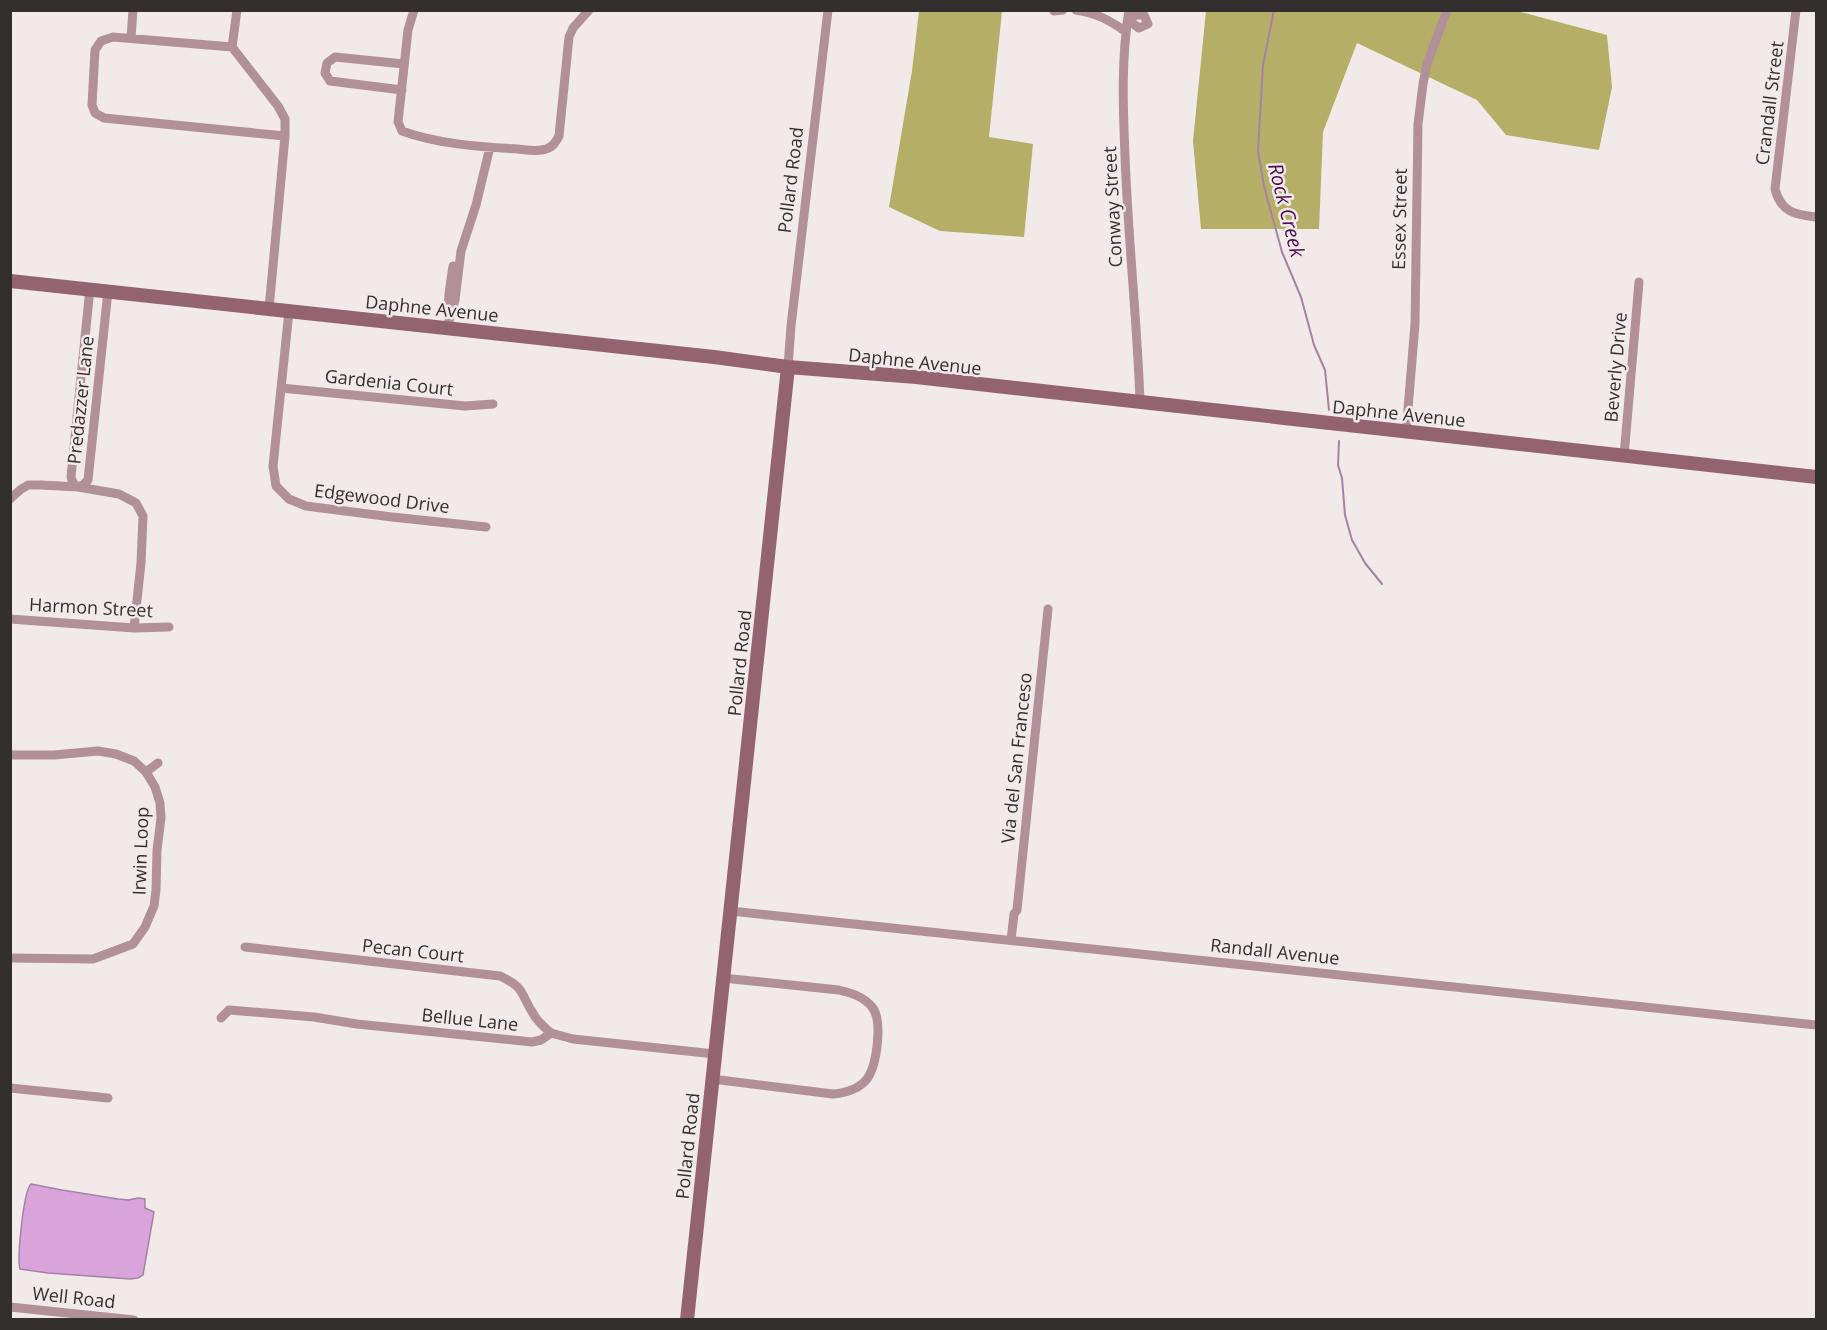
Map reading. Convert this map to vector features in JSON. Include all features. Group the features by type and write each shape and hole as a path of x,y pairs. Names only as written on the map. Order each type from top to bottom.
{"street":[{"path":"131,38 133,10"},
{"path":"237,10 232,48 278,106 285,119 268,309"},
{"path":"414,10 408,30 398,122 402,131 417,137 490,147 547,149 555,145 559,136 569,37 573,28 588,10"},
{"name":"Pollard Road","path":"687,1320 788,367 790,326 828,10"},
{"path":"1054,11 1063,10"},
{"path":"1076,10 1105,18 1125,31"},
{"name":"Essex Street","path":"1406,433 1414,324 1418,123 1427,64 1447,10"},
{"name":"Crandall Street","path":"1796,10 1775,189 1784,207 1798,215 1816,217"},
{"name":"Conway Street","path":"1128,15 1123,80 1124,137 1140,401"},
{"path":"232,48 113,37 101,41 95,50 92,105 95,113 104,118 285,136"},
{"path":"402,90 330,81 325,73 327,63 335,57 404,64"},
{"path":"447,328 455,300 461,251 476,205 490,147"},
{"name":"Daphne Avenue","path":"10,281 90,288 788,367 916,377 1140,401 1406,433 1576,449 1816,477"},
{"name":"Beverly Drive","path":"1624,456 1639,282"},
{"name":"Predazzer Lane","path":"90,288 71,477 78,487 87,480 108,291"},
{"name":"Edgewood Drive","path":"289,311 273,466 276,486 289,499 306,506 486,527"},
{"path":"83,371 100,373"},
{"name":"Gardenia Court","path":"281,388 465,406 493,404"},
{"path":"10,499 28,485 78,487 119,494 136,503 143,516 134,628"},
{"name":"Via del San Franceso","path":"1014,940 1020,915 1017,910 1048,609"},
{"name":"Harmon Street","path":"10,620 134,628 169,627"},
{"path":"10,754 54,755 98,751 116,754 134,761 146,771 158,763"},
{"name":"Irwin Loop","path":"10,958 93,959 134,944 145,927 154,906 161,818 160,803 155,787 146,771"},
{"name":"Randall Avenue","path":"730,911 1816,1025"},
{"name":"Pecan Court","path":"245,947 500,976 516,983 534,1016 550,1034"},
{"path":"712,1079 842,1094 851,1091 867,1079 874,1061 877,1041 878,1020 872,1007 855,994 839,990 723,978"},
{"name":"Bellue Lane","path":"221,1018 229,1010 314,1017 357,1024 532,1042 541,1040 550,1034 573,1039 715,1054"},
{"path":"10,1088 108,1098"},
{"name":"Well Road","path":"10,1307 134,1320"}],"shaded area":[{"path":"919,11 1002,11 989,137 1033,144 1024,237 940,231 889,207 912,71"},
{"path":"1206,11 1517,11 1607,35 1612,87 1599,150 1506,135 1477,100 1357,43 1323,132 1319,229 1201,229 1193,141"},
{"path":"31,1184 118,1199 145,1199 145,1208 154,1212 143,1275 130,1279 20,1269 21,1226 25,1199"}],"waterway":[{"name":"Rock Creek","path":"1274,10 1263,65 1258,151 1264,186 1282,252 1301,297 1314,345 1325,370 1329,410"},
{"name":"Rock Creek","path":"1339,441 1338,465 1342,478 1345,515 1352,540 1365,563 1382,584"}]}
